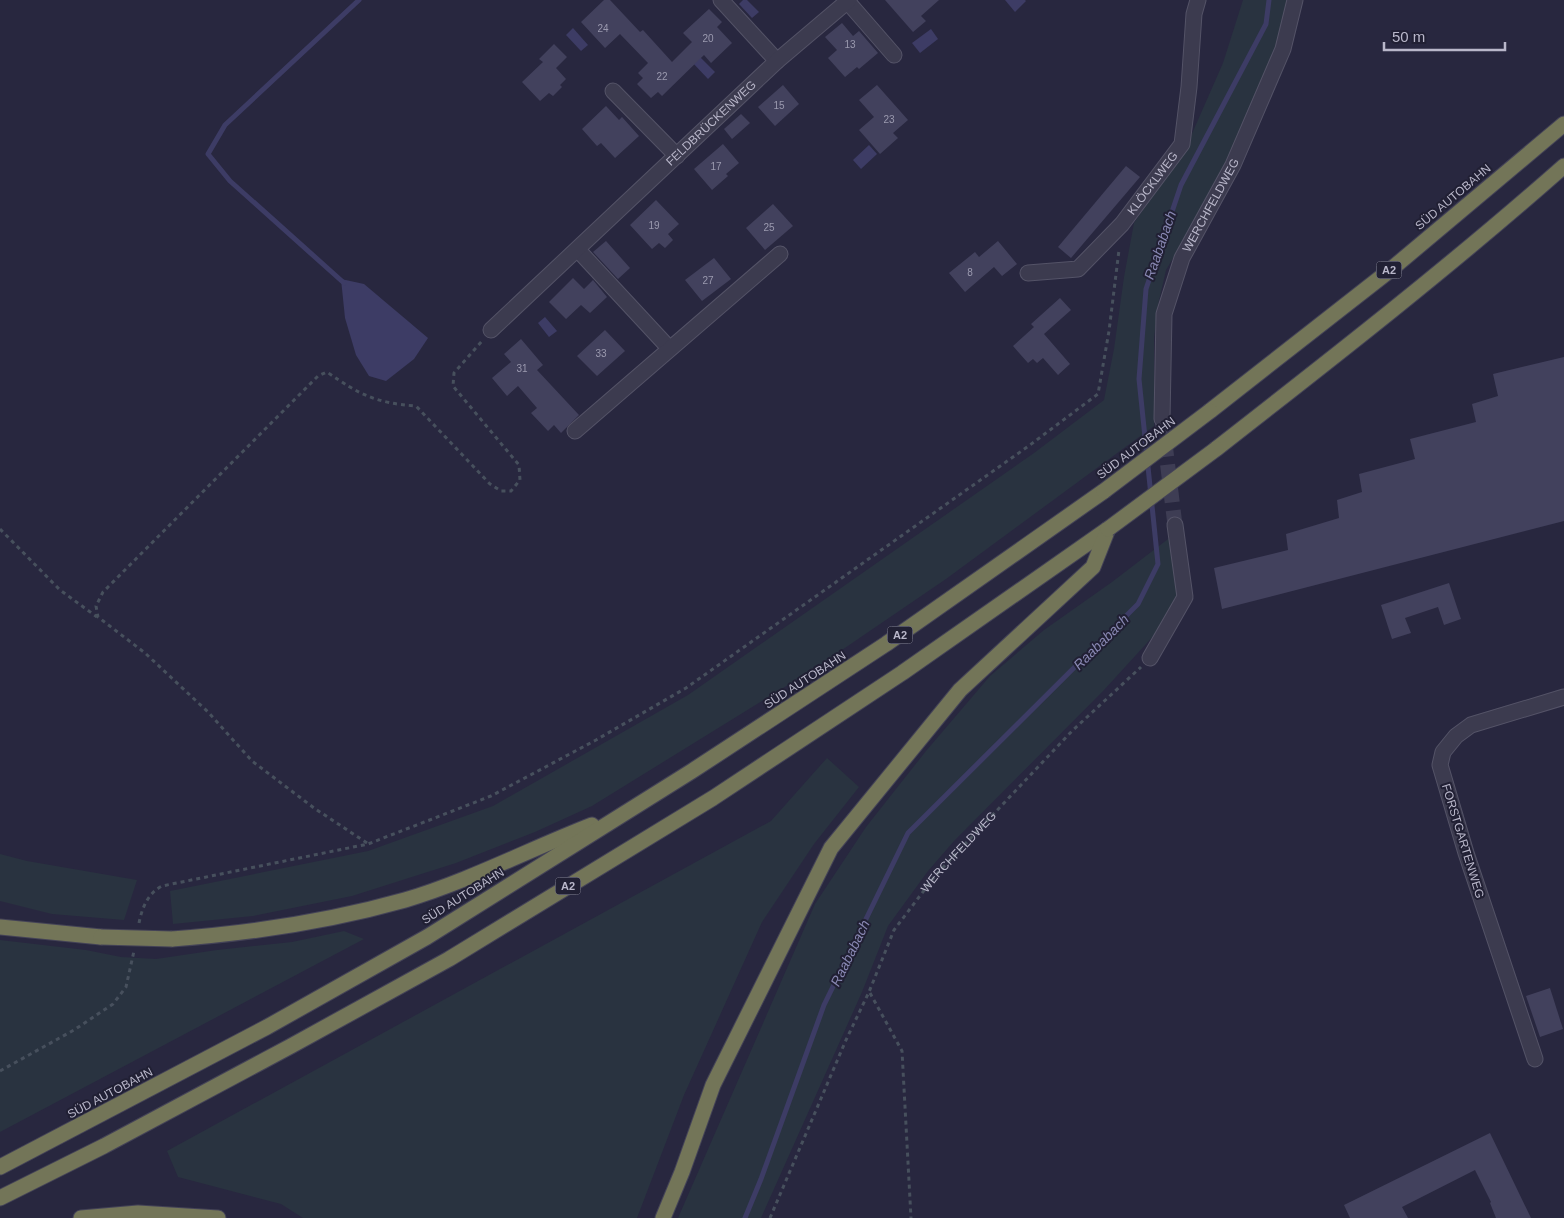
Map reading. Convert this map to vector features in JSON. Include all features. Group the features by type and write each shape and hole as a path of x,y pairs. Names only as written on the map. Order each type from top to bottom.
{"highway":[{"name":"SÜD AUTOBAHN","path":"0,1167 267,1027 427,937 692,772 886,644 1104,491 1210,411 1388,270 1564,124"},
{"name":"A2","path":"0,1198 291,1046 458,954 713,798 902,673 1108,529 1216,449 1368,331 1564,166"},
{"path":"663,1218 682,1172 713,1085 831,848 960,690 1093,567 1108,529"},
{"path":"0,927 102,937 172,939 232,935 279,929 354,913 406,899 465,878 626,812"},
{"path":"0,918 42,930"},
{"path":"81,1218 138,1213 218,1218"}],"street":[{"path":"721,0 778,62"},
{"name":"KLÖCKLWEG","path":"1028,273 1078,269 1122,224 1182,144 1189,87 1194,14 1198,0"},
{"name":"WERCHFELDWEG","path":"1162,419 1164,314 1182,258 1233,165 1279,58 1295,0"},
{"path":"848,1 894,55"},
{"name":"FELDBRÜCKENWEG","path":"491,330 778,62 848,1"},
{"path":"612,91 677,156"},
{"path":"578,250 669,348"},
{"path":"575,431 780,254"},
{"path":"1150,658 1185,596 1175,525"},
{"name":"FORSTGARTENWEG","path":"1535,1059 1466,852 1440,765 1443,752 1456,736 1470,725 1564,697"}],"path":[{"path":"358,846 368,844 491,796 596,740 686,688 1022,451 1098,394 1109,331 1122,224"},
{"path":"98,618 96,606 103,592 318,376 327,372 368,398 392,404 416,406 490,484 501,491 511,491 520,480 519,465 452,386 454,373 491,330"},
{"path":"0,529 60,590 145,653 208,712 252,761 314,808 368,844"},
{"name":"WERCHFELDWEG","path":"770,1218 846,1040 869,992 894,930 936,876 1072,732 1150,658"},
{"path":"869,992 902,1050 911,1218"}],"shaded area":[{"path":"743,0 747,0 759,12 752,18 739,4"},
{"path":"1005,0 1025,0 1026,1 1015,12"},
{"path":"1243,0 1289,0 1276,47 1226,170 1166,270 1158,305 1154,338 1154,426 946,579 817,667 592,806 535,832 456,863 352,896 253,916 173,924 170,891 368,851 493,806 688,695 1034,453 1104,400 1134,223 1187,145 1223,63"},
{"path":"573,28 588,45 581,51 566,35"},
{"path":"931,29 938,39 920,53 912,43"},
{"path":"698,55 715,72 708,79 691,61"},
{"path":"869,145 877,154 861,169 853,160"},
{"path":"341,279 364,284 428,338 414,359 386,381 369,376 356,355 345,318"},
{"path":"545,317 557,331 549,337 538,323"},
{"path":"1172,536 1177,595 1157,632 1104,690 954,841 928,871 888,926 862,992 761,1218 678,1218 815,904 866,827 926,751 990,676 1044,630 1112,582"},
{"path":"827,758 859,787 814,844 762,922 684,1095 637,1218 303,1218 281,1204 178,1177 167,1151 771,821"},
{"path":"0,854 27,861 137,880 124,920 52,914 0,901"},
{"path":"344,931 364,939 0,1132 0,940 86,950 121,957 156,959 292,942"}],"building":[{"path":"604,0 610,0 640,32 643,30 672,62 692,42 683,33 709,9 722,22 717,27 732,43 711,63 704,55 662,96 658,92 651,98 637,84 643,78 638,73 648,63 620,34 605,48 581,22"},
{"path":"885,0 939,0 921,16 926,21 913,32"},
{"path":"842,23 853,36 859,31 878,53 859,69 857,67 845,77 828,58 837,50 825,37"},
{"path":"554,44 567,57 556,68 566,79 560,85 562,87 553,96 549,93 540,101 522,82 543,62 539,59"},
{"path":"783,85 799,104 775,126 758,107"},
{"path":"877,85 908,120 893,133 898,138 880,154 859,130 874,117 859,100"},
{"path":"606,106 619,120 622,117 639,136 615,158 601,143 597,146 582,129"},
{"path":"741,114 750,123 732,139 724,129"},
{"path":"723,144 739,163 712,190 694,169"},
{"path":"1126,166 1140,177 1071,258 1058,247"},
{"path":"656,200 679,224 668,234 673,240 665,248 659,243 652,249 630,225"},
{"path":"773,204 793,226 765,250 746,228"},
{"path":"606,241 630,268 618,279 593,252"},
{"path":"998,241 1017,264 1002,276 994,267 965,292 949,273 975,252 979,257"},
{"path":"714,258 731,279 702,301 685,280"},
{"path":"573,278 584,289 593,280 607,297 590,313 581,305 566,319 549,302"},
{"path":"1060,298 1071,310 1044,334 1070,364 1058,375 1043,358 1037,363 1033,359 1028,363 1013,346 1034,327 1031,324"},
{"path":"605,330 625,351 597,376 577,356"},
{"path":"521,339 543,365 537,370 579,415 561,433 554,425 548,431 531,413 537,408 518,386 507,396 492,378 511,362 504,354"},
{"path":"1564,357 1564,521 1222,609 1214,568 1288,550 1286,534 1339,518 1337,500 1362,492 1359,474 1415,459 1410,439 1476,422 1472,404 1498,396 1493,374"},
{"path":"1449,583 1461,619 1444,625 1438,607 1405,618 1411,633 1392,639 1381,605"},
{"path":"1550,988 1563,1029 1540,1037 1526,996"},
{"path":"1490,1133 1531,1218 1496,1218 1491,1202 1475,1170 1402,1207 1408,1218 1350,1218 1344,1205"}],"waterway":[{"path":"344,283 230,181 208,154 225,125 359,0"},
{"name":"Raababach","path":"745,1218 824,1005 908,833 1138,604 1158,564 1139,379 1146,289 1181,185 1266,24 1269,0"}],"tunnel":[{"path":"1162,419 1175,525"}]}
